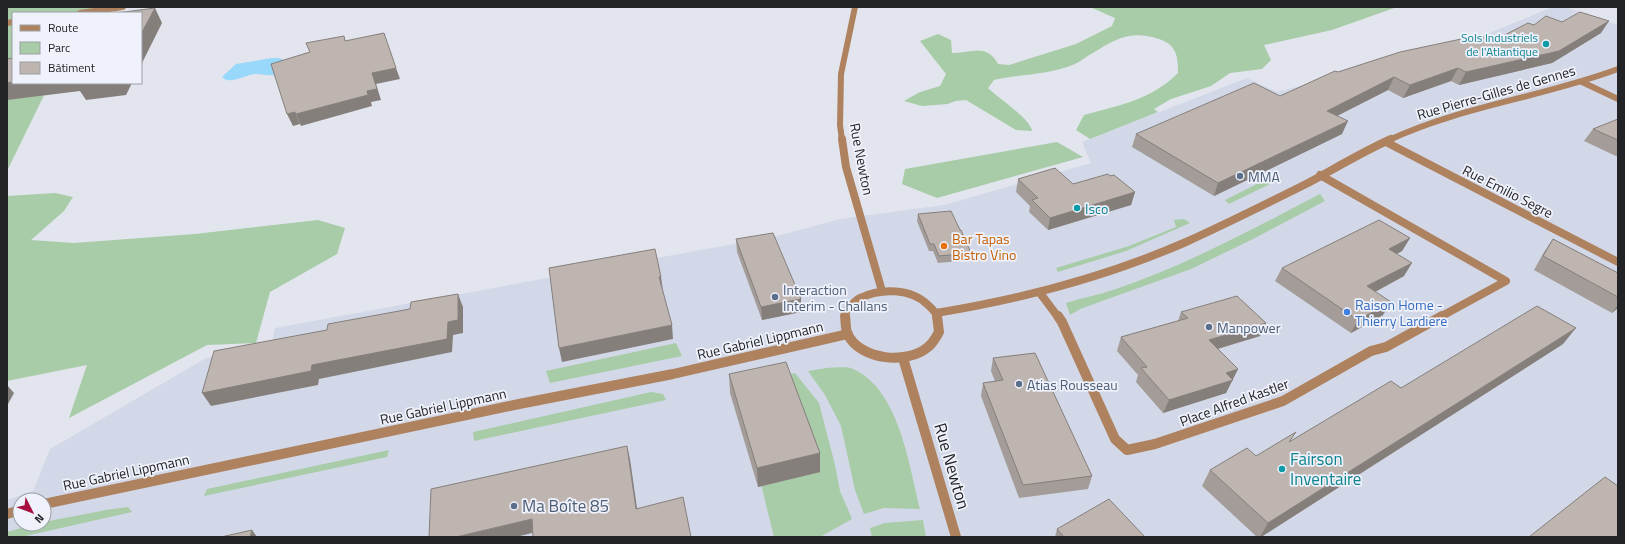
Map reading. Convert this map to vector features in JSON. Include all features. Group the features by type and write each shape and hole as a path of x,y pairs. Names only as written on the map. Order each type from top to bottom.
{"street":[{"path":"87,12 123,7"},
{"name":"Rue Newton","path":"855,7 841,74 840,125 846,167 882,291"},
{"name":"Rue Pierre-Gilles de Gennes","path":"936,313 1004,302 1040,293 1125,267 1184,243 1417,128 1445,118 1582,82 1618,69"},
{"path":"1582,82 1618,99"},
{"name":"Rue Emilio Segre","path":"1386,142 1618,262"},
{"name":"Place Alfred Kastler","path":"1040,293 1062,322 1115,439 1127,450 1155,444 1283,401 1371,351 1386,346 1506,281 1320,175"},
{"path":"882,291 904,292 923,300 936,313 940,332 927,349 903,358 878,356 858,347 848,334 845,313 859,298 882,291"},
{"name":"Rue Gabriel Lippmann","path":"52,502 511,406 673,374 848,334"},
{"name":"Rue Newton","path":"903,358 956,537"}],"shaded area":[{"path":"1553,7 1565,7 1618,25 1618,537 7,537 7,500 12,498 12,532 52,532 52,492 30,492 33,491 50,449 206,358 272,345 275,328 777,236 840,219 944,205 1091,163 1082,142 1247,78 1277,92 1465,43"}],"green space":[{"path":"7,7 109,7 102,12 12,12 12,84 50,84 7,171"},
{"path":"1090,7 1397,7 1332,30 1264,45 1271,60 1262,69 1230,73 1211,86 1171,99 1154,109 1158,112 1090,139 1076,130 1084,115 1146,96 1157,90 1178,73 1177,57 1170,45 1149,36 1141,35 1124,37 1109,43 1077,63 1065,68 994,80 988,88 1020,115 1030,126 1032,131 1016,130 966,100 955,101 948,104 922,106 904,101 920,92 940,86 946,74 920,41 938,34 951,40 952,53 983,51 993,57 998,64 1009,65 1076,44 1112,26 1115,18"},
{"path":"1057,142 1083,157 937,198 902,184 905,169"},
{"path":"1275,175 1282,178 1229,204 1225,200"},
{"path":"55,193 73,197 64,211 31,240 74,243 195,234 318,220 345,228 337,254 270,292 256,343 207,345 69,418 87,365 7,381 7,196"},
{"path":"1320,194 1325,201 1253,239 1191,269 1080,309 1070,315 1066,303 1113,290 1166,270 1218,246"},
{"path":"1184,219 1190,223 1126,251 1058,272 1056,268 1129,246 1176,227 1174,220"},
{"path":"676,343 682,356 550,383 546,371"},
{"path":"843,367 853,369 869,379 881,393 892,410 900,430 920,509 884,508 864,514 855,490 841,426 825,395 808,371"},
{"path":"795,373 819,403 840,491 852,519 820,537 774,537 737,386"},
{"path":"651,392 663,394 666,400 474,441 473,432"},
{"path":"389,450 387,457 204,496 207,489"},
{"path":"128,507 132,512 52,530 52,520"},
{"path":"923,520 926,537 872,537 870,528 885,523"},
{"path":"12,531 12,532 43,532 21,537 7,537 7,532"}],"water":[{"path":"272,58 284,60 276,75 252,74 234,80 225,79 222,77 236,64"}],"building":[{"path":"155,8 142,32 142,12 124,12"},
{"path":"1580,12 1609,21 1559,51 1466,72 1458,68 1410,85 1394,77 1327,111 1348,121 1218,183 1136,134 1254,83 1280,96 1335,71 1338,72 1400,52 1480,35 1493,41 1528,23 1534,25 1546,16 1562,22"},
{"path":"384,33 396,68 372,73 377,89 367,91 368,95 296,114 295,112 287,114 271,64 310,52 306,43 344,36 345,41"},
{"path":"12,58 12,82 7,83 7,59"},
{"path":"1618,119 1618,140 1593,129"},
{"path":"1055,168 1073,184 1108,174 1110,176 1114,175 1135,192 1050,218 1032,200 1038,198 1018,179"},
{"path":"951,211 971,253 939,256 934,244 930,244 918,214"},
{"path":"1379,220 1410,238 1389,249 1412,263 1367,286 1391,302 1358,320 1282,268"},
{"path":"773,233 801,299 761,307 736,239"},
{"path":"1553,239 1618,273 1618,297 1543,256"},
{"path":"655,249 661,277 659,277 672,325 559,348 549,268"},
{"path":"458,294 458,320 448,322 447,339 312,365 311,371 202,393 214,351 327,330 328,324 410,309 411,302"},
{"path":"1237,296 1266,323 1209,340 1238,369 1226,373 1233,380 1169,400 1141,368 1147,367 1121,337 1188,318 1181,312"},
{"path":"1537,306 1576,328 1268,523 1210,470 1247,448 1256,456 1296,432 1289,442 1391,381 1401,388"},
{"path":"1035,353 1092,476 1023,485 983,383 1003,380 993,358"},
{"path":"786,362 820,453 757,468 729,374"},
{"path":"627,446 636,509 683,497 691,537 533,537 532,519 456,537 429,537 431,489"},
{"path":"1605,477 1618,486 1618,537 1529,537"},
{"path":"1109,499 1145,537 1064,537 1057,529"},
{"path":"252,530 250,537 221,537"}],"place":[{"name":"Sols Industriels de l'Atlantique","path":"1546,44"},
{"name":"MMA","path":"1240,176"},
{"name":"Isco","path":"1077,208"},
{"name":"Bar Tapas Bistro Vino","path":"944,246"},
{"name":"Interaction Interim - Challans","path":"775,297"},
{"name":"Raison Home - Thierry Lardiere","path":"1347,312"},
{"name":"Manpower","path":"1209,327"},
{"name":"Atias Rousseau","path":"1019,384"},
{"name":"Fairson Inventaire","path":"1282,469"},
{"name":"Ma Boîte 85","path":"514,506"}]}
